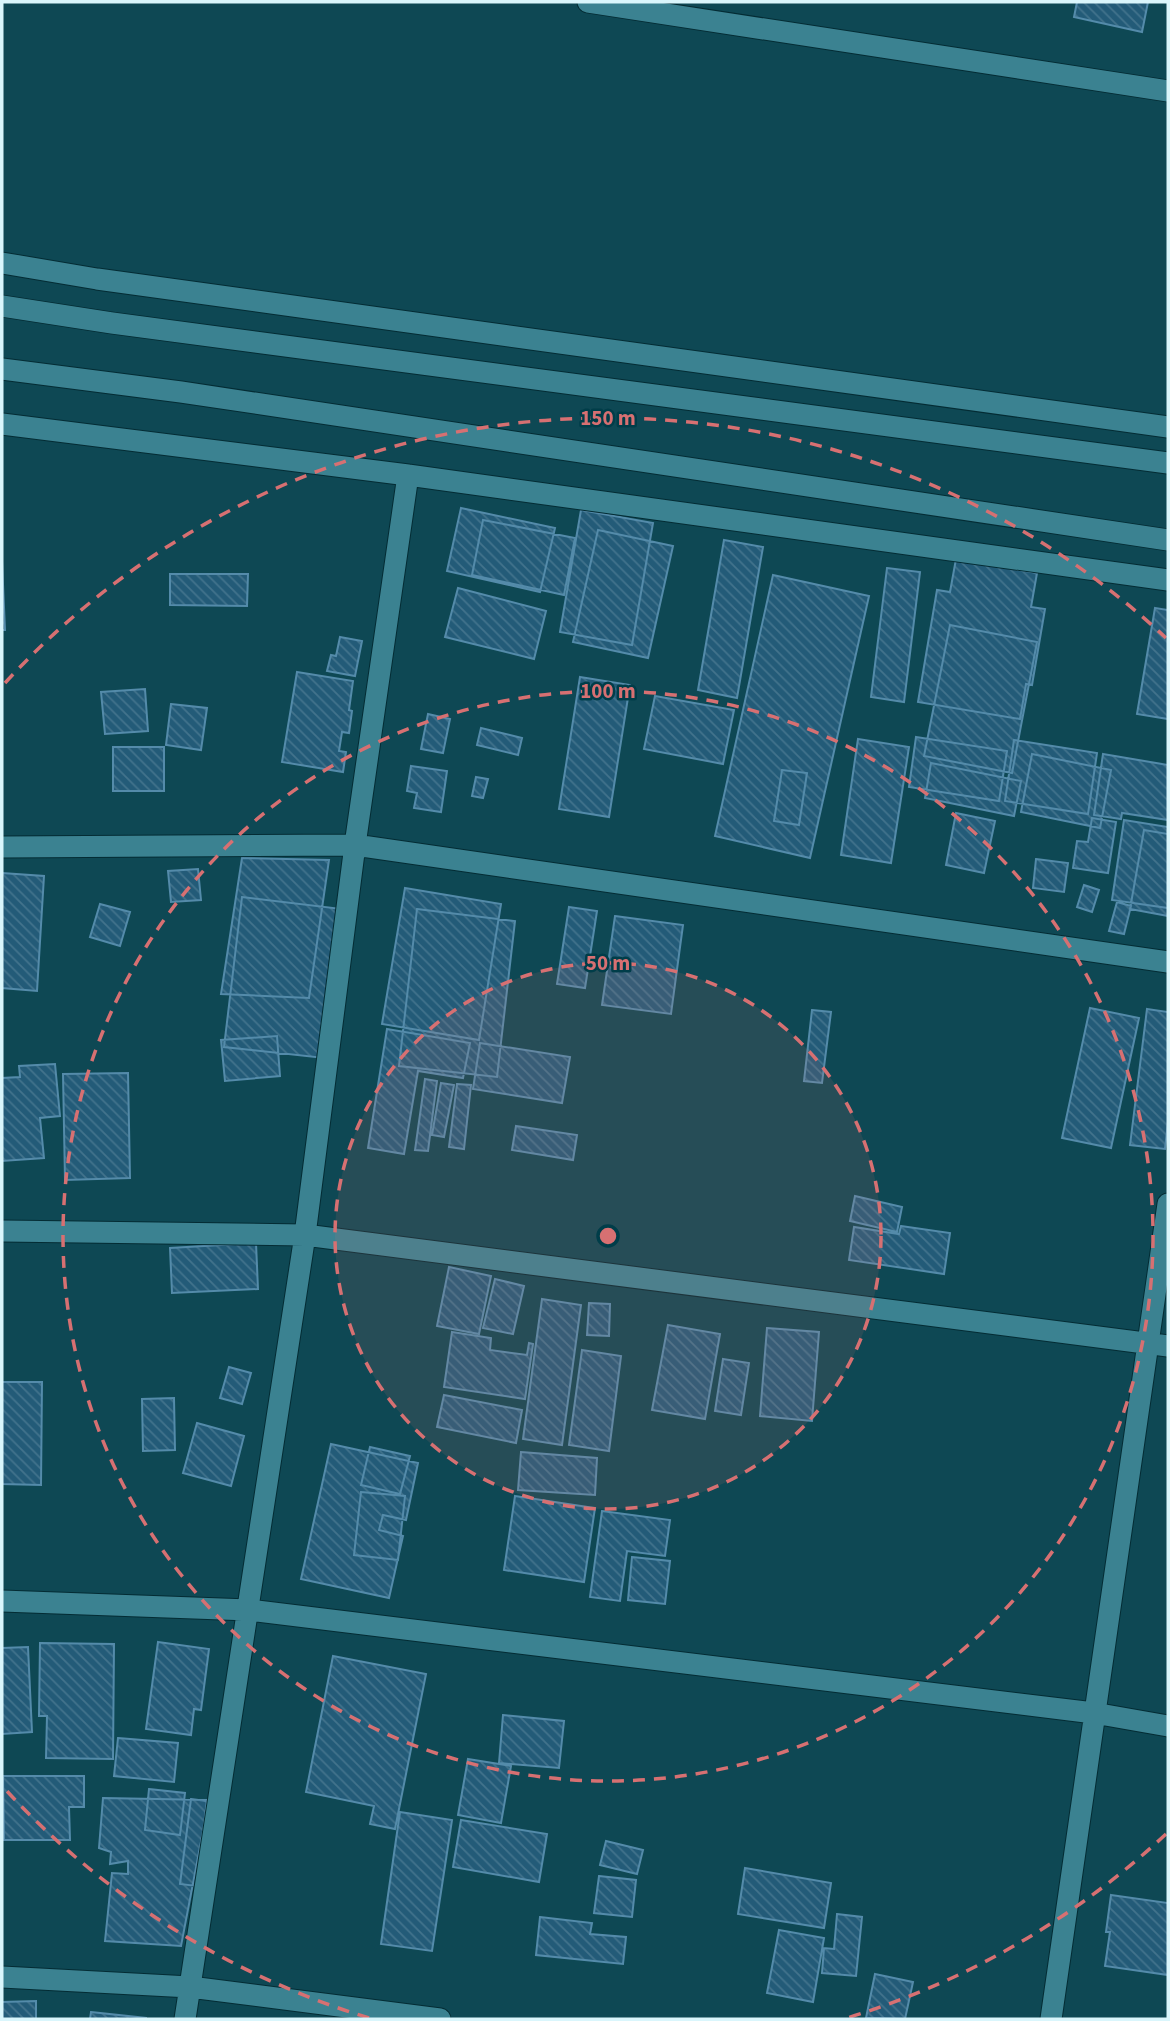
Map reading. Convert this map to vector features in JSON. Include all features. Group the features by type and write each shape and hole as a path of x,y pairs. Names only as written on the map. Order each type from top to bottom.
{"street":[{"path":"588,2 1168,91"},
{"path":"2,263 97,279 1168,427"},
{"path":"2,306 1168,463"},
{"path":"2,369 181,392 1168,540"},
{"path":"2,424 408,475 1168,580"},
{"path":"185,2019 305,1235 355,845 408,475"},
{"path":"2,847 355,845 1168,962"},
{"path":"1051,2019 1168,1204"},
{"path":"2,1231 305,1235 1168,1346"},
{"path":"2,1601 249,1611 1094,1713 1168,1726"},
{"path":"2,1978 190,1987 440,2019"}],"building":[{"path":"1077,2 1148,2 1142,32 1074,17"},
{"path":"461,508 555,528 540,592 447,571"},
{"path":"581,510 653,523 632,645 560,632"},
{"path":"483,520 575,538 564,595 472,575"},
{"path":"598,530 673,546 648,658 573,642"},
{"path":"724,540 763,547 737,698 698,690"},
{"path":"956,559 1037,573 1031,607 1045,609 1032,685 1026,684 1020,719 918,702 937,590 950,592"},
{"path":"2,561 5,630 2,630"},
{"path":"887,568 920,572 904,702 871,697"},
{"path":"170,574 248,574 247,606 170,605"},
{"path":"773,575 869,596 810,858 715,836"},
{"path":"458,588 546,611 534,659 445,637"},
{"path":"1155,608 1168,610 1168,719 1137,714"},
{"path":"950,625 1037,642 1012,773 924,756"},
{"path":"340,637 362,641 355,676 327,671 331,655 336,656"},
{"path":"297,672 353,681 349,733 342,732 339,751 346,752 343,772 282,762"},
{"path":"580,677 630,685 609,817 559,809"},
{"path":"145,689 148,731 105,734 101,692"},
{"path":"655,696 734,710 723,764 644,749"},
{"path":"171,704 207,708 201,750 166,745"},
{"path":"428,714 450,719 443,753 421,749"},
{"path":"481,728 522,738 518,755 477,745"},
{"path":"916,737 1007,751 999,801 909,787"},
{"path":"858,739 909,747 891,863 841,855"},
{"path":"1014,740 1097,753 1088,814 1005,801"},
{"path":"113,747 164,747 164,791 113,791"},
{"path":"1032,754 1111,770 1100,828 1021,812"},
{"path":"1103,754 1168,765 1168,820 1122,813 1121,819 1094,815"},
{"path":"931,763 1021,781 1014,816 925,798"},
{"path":"411,766 447,771 441,812 414,808 417,793 407,791"},
{"path":"782,770 807,773 799,825 774,821"},
{"path":"476,777 488,779 483,798 472,796"},
{"path":"956,813 995,821 984,873 946,865"},
{"path":"1092,818 1116,822 1108,873 1073,868 1077,841 1088,842"},
{"path":"1124,820 1168,827 1168,908 1112,900"},
{"path":"1144,830 1168,834 1168,916 1130,909"},
{"path":"242,858 329,860 309,998 221,994"},
{"path":"1036,859 1068,863 1064,892 1033,888"},
{"path":"198,869 201,900 171,902 168,871"},
{"path":"2,873 44,876 37,991 2,988"},
{"path":"1084,885 1099,890 1092,912 1077,907"},
{"path":"405,888 501,904 479,1040 382,1024"},
{"path":"242,897 342,909 324,1058 224,1047"},
{"path":"1117,902 1131,906 1124,934 1109,931"},
{"path":"100,904 130,912 120,946 90,937"},
{"path":"569,907 597,911 585,988 557,984"},
{"path":"417,909 515,921 497,1077 399,1066"},
{"path":"615,916 683,925 671,1014 602,1005"},
{"path":"1090,1008 1139,1018 1111,1148 1062,1138"},
{"path":"1147,1009 1168,1012 1168,1121 1165,1149 1130,1145"},
{"path":"812,1010 831,1012 822,1083 804,1081"},
{"path":"387,1029 470,1043 463,1078 418,1071 404,1154 368,1148"},
{"path":"277,1036 280,1076 225,1081 221,1040"},
{"path":"480,1043 570,1057 562,1103 473,1089"},
{"path":"55,1064 60,1116 40,1118 44,1158 2,1161 2,1078 20,1077 19,1066"},
{"path":"128,1073 130,1178 65,1180 63,1074"},
{"path":"425,1079 437,1081 428,1151 415,1150"},
{"path":"441,1083 454,1085 444,1137 432,1135"},
{"path":"457,1084 471,1085 464,1149 449,1147"},
{"path":"516,1126 577,1135 573,1160 512,1150"},
{"path":"855,1196 902,1207 897,1232 850,1221"},
{"path":"901,1226 950,1233 944,1274 849,1260 854,1227 899,1234"},
{"path":"256,1243 258,1289 172,1293 170,1248"},
{"path":"449,1267 491,1276 479,1334 437,1326"},
{"path":"495,1279 524,1286 513,1334 483,1328"},
{"path":"542,1299 581,1305 562,1445 523,1439"},
{"path":"589,1303 610,1304 609,1336 587,1335"},
{"path":"668,1325 720,1334 705,1419 652,1410"},
{"path":"767,1328 819,1332 812,1421 760,1416"},
{"path":"452,1332 491,1338 490,1350 527,1355 529,1343 533,1344 525,1399 444,1387"},
{"path":"582,1350 621,1356 609,1451 569,1445"},
{"path":"723,1359 749,1363 741,1415 715,1411"},
{"path":"229,1367 251,1373 242,1404 220,1398"},
{"path":"2,1382 42,1382 41,1485 2,1484"},
{"path":"444,1395 522,1410 516,1443 437,1427"},
{"path":"174,1398 175,1450 143,1451 142,1399"},
{"path":"197,1423 244,1436 231,1486 183,1473"},
{"path":"331,1444 418,1463 406,1520 383,1515 379,1530 403,1536 389,1598 301,1579"},
{"path":"370,1447 410,1456 400,1494 361,1485"},
{"path":"521,1452 597,1458 595,1495 518,1490"},
{"path":"361,1492 405,1496 398,1560 354,1555"},
{"path":"515,1496 595,1508 584,1582 504,1570"},
{"path":"602,1511 670,1520 665,1556 627,1551 620,1601 590,1597"},
{"path":"632,1557 670,1561 665,1604 628,1600"},
{"path":"158,1642 209,1649 201,1710 194,1709 191,1735 146,1729"},
{"path":"40,1643 114,1644 113,1759 46,1758 47,1716 39,1716"},
{"path":"28,1647 32,1732 2,1734 2,1648"},
{"path":"333,1656 426,1674 395,1829 370,1824 374,1806 306,1792"},
{"path":"503,1715 564,1721 559,1768 499,1763"},
{"path":"118,1738 178,1743 174,1782 114,1776"},
{"path":"468,1759 511,1766 501,1823 458,1815"},
{"path":"3,1776 84,1776 84,1807 69,1807 70,1840 4,1840"},
{"path":"149,1789 185,1793 180,1835 145,1830"},
{"path":"103,1798 209,1800 181,1946 105,1941 112,1873 128,1874 128,1861 110,1864 111,1852 99,1848"},
{"path":"191,1799 207,1801 196,1886 180,1884"},
{"path":"400,1812 452,1820 432,1951 381,1944"},
{"path":"461,1820 547,1834 539,1882 453,1867"},
{"path":"606,1841 643,1850 637,1874 600,1865"},
{"path":"745,1868 831,1883 824,1928 738,1914"},
{"path":"599,1876 636,1880 632,1917 594,1913"},
{"path":"1111,1895 1168,1903 1168,1975 1105,1966 1110,1932 1106,1932"},
{"path":"837,1914 862,1917 856,1976 822,1973 824,1948 834,1949"},
{"path":"540,1917 592,1923 590,1934 626,1937 623,1964 536,1955"},
{"path":"779,1930 824,1938 813,2002 767,1993"},
{"path":"875,1974 913,1982 905,2019 866,2018"},
{"path":"36,2001 36,2019 2,2019 2,2002"},
{"path":"91,2012 146,2018 146,2019 90,2019"}]}
